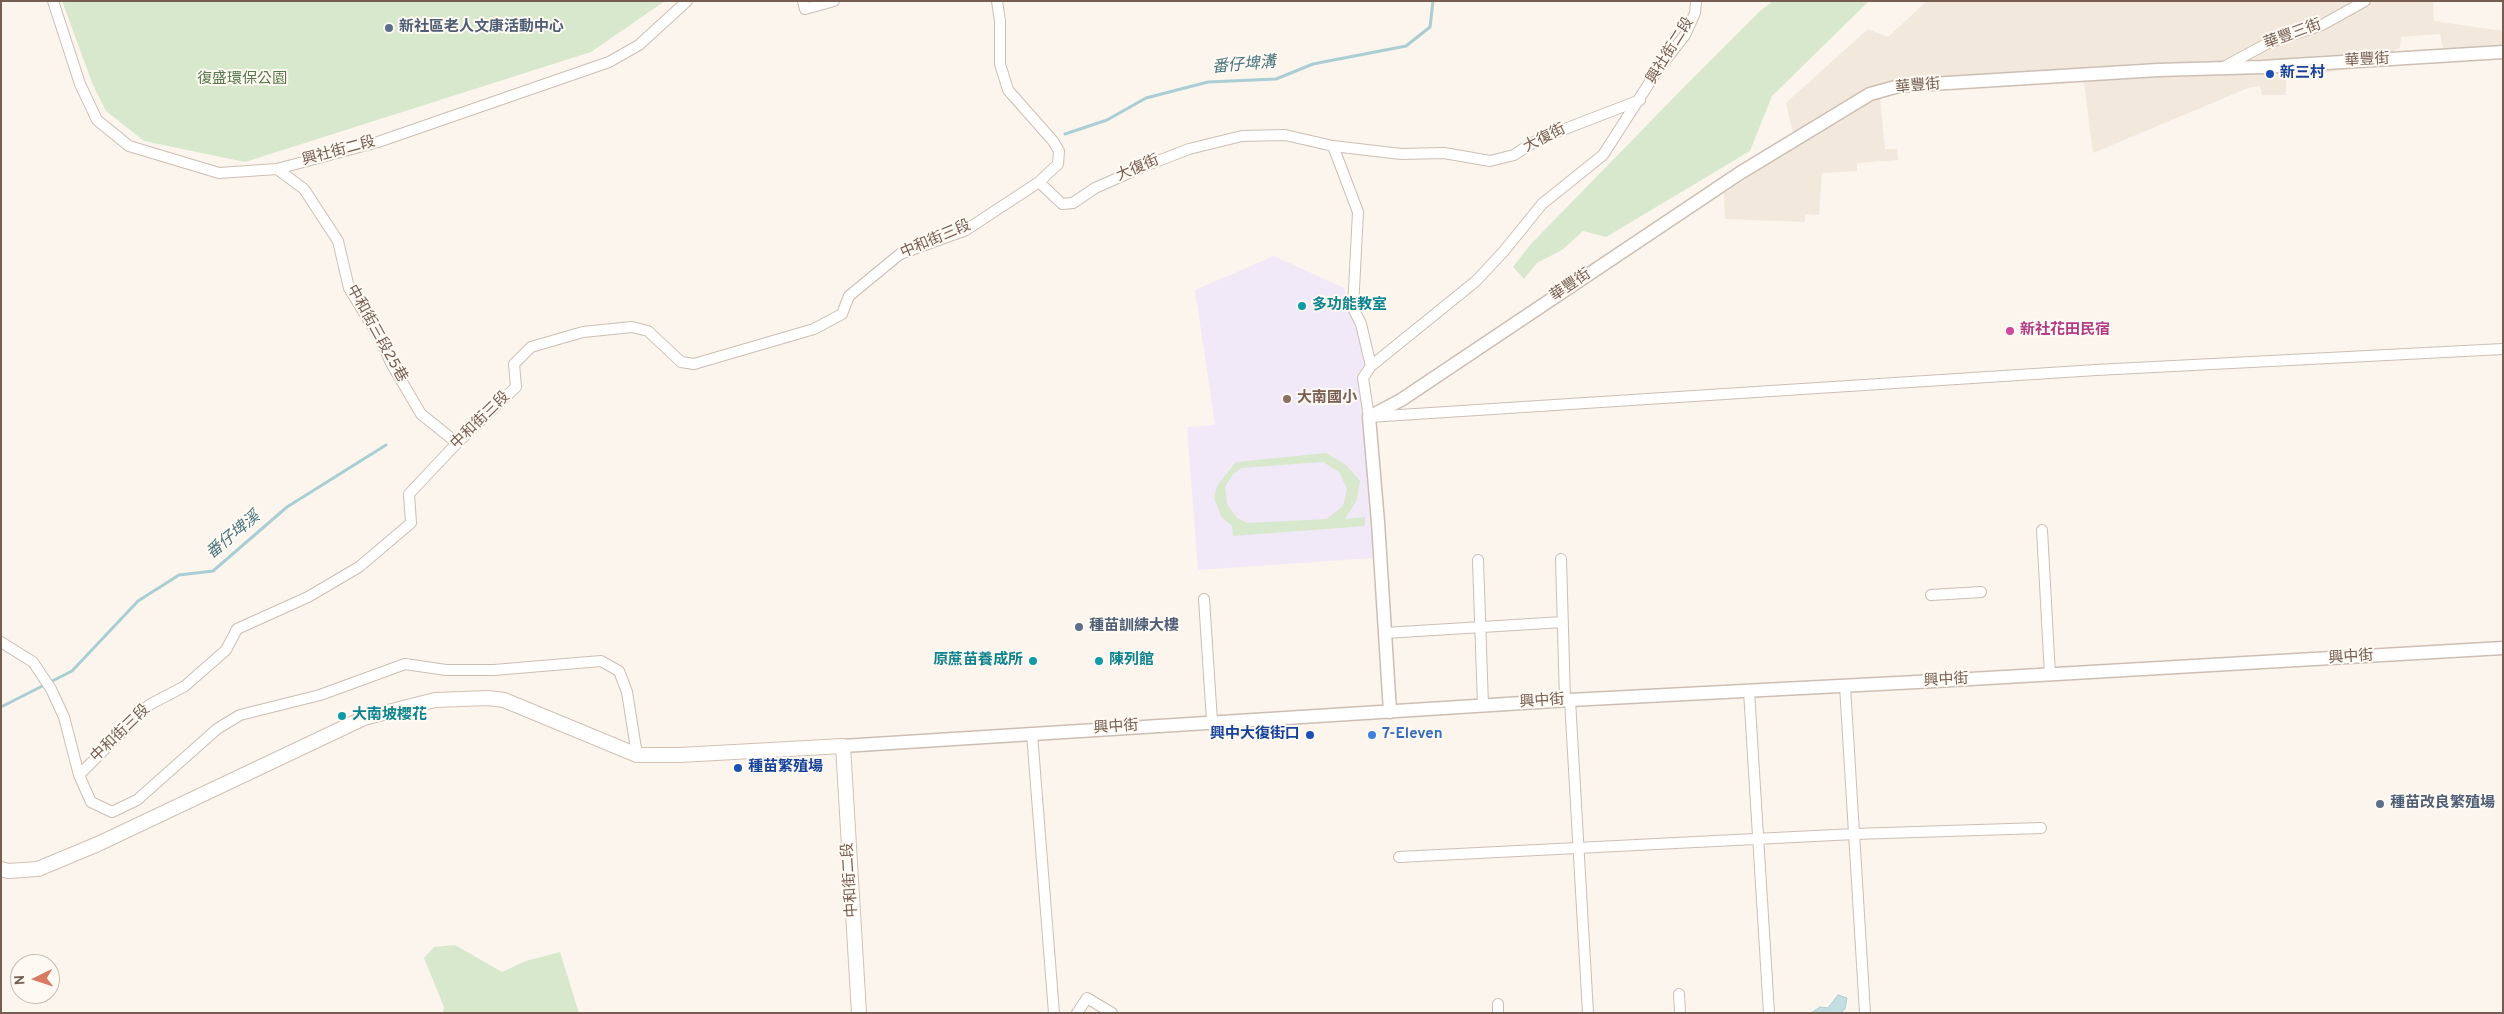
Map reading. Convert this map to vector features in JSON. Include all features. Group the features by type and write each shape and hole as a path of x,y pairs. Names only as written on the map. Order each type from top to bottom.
{"main road":[{"path":"1,869 8,872 38,869 98,844 364,718 435,700 488,698 504,700 637,754 680,755 842,746"},
{"name":"中和街二段","path":"842,746 859,1013"}],"street":[{"name":"興社街二段","path":"53,1 80,84 97,120 130,146 219,173 276,169 378,142 609,62 639,45 687,1"},
{"path":"803,1 805,9 834,1"},
{"path":"997,1 1000,21 1000,64 1008,90 1053,141 1059,152 1058,164 1039,182"},
{"name":"興社街二段","path":"1640,100 1657,71 1685,35 1694,13 1696,1"},
{"name":"華豐三街","path":"2222,68 2270,42 2322,25 2365,1"},
{"name":"華豐街","path":"1369,417 1401,400 1740,173 1870,94 1899,86 2503,52"},
{"path":"1390,712 1369,417 1363,378 1371,366 1476,281 1504,252 1542,204 1603,155 1640,100"},
{"name":"大復街","path":"1039,182 1062,204 1073,203 1096,188 1144,166 1189,149 1242,136 1285,134 1333,146 1401,154 1444,153 1490,162 1514,155 1532,143 1552,134 1640,100"},
{"path":"1333,146 1358,212 1352,308 1361,324 1371,366"},
{"name":"中和街三段25巷","path":"276,169 304,189 338,241 349,288 379,337 391,363 421,414 457,443"},
{"name":"中和街三段","path":"79,775 149,705 185,686 226,650 237,629 308,597 359,567 411,523 409,494 457,443 516,387 514,364 531,347 583,332 632,327 648,331 681,362 694,364 814,329 842,314 849,296 900,254 966,230 1039,182"},
{"path":"1369,417 2096,370 2503,349"},
{"path":"2042,530 2050,675"},
{"path":"1561,559 1563,622 1579,848 1588,1013"},
{"path":"1478,560 1483,706"},
{"path":"1931,595 1981,592"},
{"path":"1204,598 1212,721"},
{"path":"1385,633 1563,622"},
{"name":"中和街三段","path":"1,642 33,662 50,688 64,717 79,775 91,802 112,812 137,800 218,729 240,715 320,696 405,664 446,670 494,670 601,661 619,671 627,692 637,754"},
{"name":"興中街","path":"842,746 1212,721 2503,648"},
{"path":"1845,686 1865,1013"},
{"path":"1749,691 1769,1013"},
{"path":"1032,734 1054,1013"},
{"path":"1399,857 1854,834 2041,828"},
{"path":"1679,994 1680,1013"},
{"path":"1077,1013 1088,998 1112,1013"}],"shaded area":[{"path":"1927,1 2433,1 2434,21 2503,31 2503,46 2444,52 2440,34 2401,37 2400,48 2358,68 2286,78 2286,95 2262,95 2260,86 2248,88 2093,153 2084,82 2079,68 2039,76 1894,80 1880,99 1885,149 1897,149 1898,160 1857,163 1857,171 1822,173 1819,215 1805,214 1805,222 1725,219 1724,193 1796,146 1786,103 1868,29 1888,37"},
{"name":"大南國小","path":"1274,256 1344,288 1366,364 1366,415 1373,558 1198,570 1187,427 1215,425 1195,290"}],"green space":[{"name":"復盛環保公園","path":"62,1 665,1 591,52 245,162 144,141 106,111 93,85"},
{"path":"1773,1 1869,1 1772,96 1750,151 1606,237 1583,231 1562,250 1537,263 1524,279 1513,267 1530,245 1686,85 1760,11"},
{"path":"1326,453 1346,465 1360,481 1357,500 1345,519 1365,517 1365,526 1233,536 1232,526 1221,516 1214,498 1217,486 1236,462","holes":["1323,462 1339,472 1347,489 1343,506 1327,519 1247,523 1237,518 1227,504 1225,487 1233,474 1241,468"]},
{"path":"455,945 502,972 526,961 560,952 579,1013 443,1013 444,1007 424,958 434,947"}],"water":[{"path":"1838,995 1847,998 1845,1009 1840,1013 1811,1013 1820,1007 1828,1008"}],"waterway":[{"name":"番仔埤溝","path":"1065,134 1107,120 1146,98 1208,82 1276,79 1313,64 1406,46 1430,27 1433,1"},
{"name":"番仔埤溪","path":"1,707 72,671 138,601 179,575 213,571 287,507 386,445"}],"place":[{"name":"新社區老人文康活動中心","path":"389,28"},
{"name":"新三村","path":"2270,74"},
{"name":"多功能教室","path":"1302,306"},
{"name":"新社花田民宿","path":"2010,331"},
{"name":"大南國小","path":"1287,399"},
{"name":"種苗訓練大樓","path":"1079,627"},
{"name":"原蔗苗養成所","path":"1033,661"},
{"name":"陳列館","path":"1099,661"},
{"name":"大南坡櫻花","path":"342,716"},
{"name":"興中大復街口","path":"1310,735"},
{"name":"7-Eleven","path":"1372,735"},
{"name":"種苗繁殖場","path":"738,768"},
{"name":"種苗改良繁殖場","path":"2380,804"}]}
